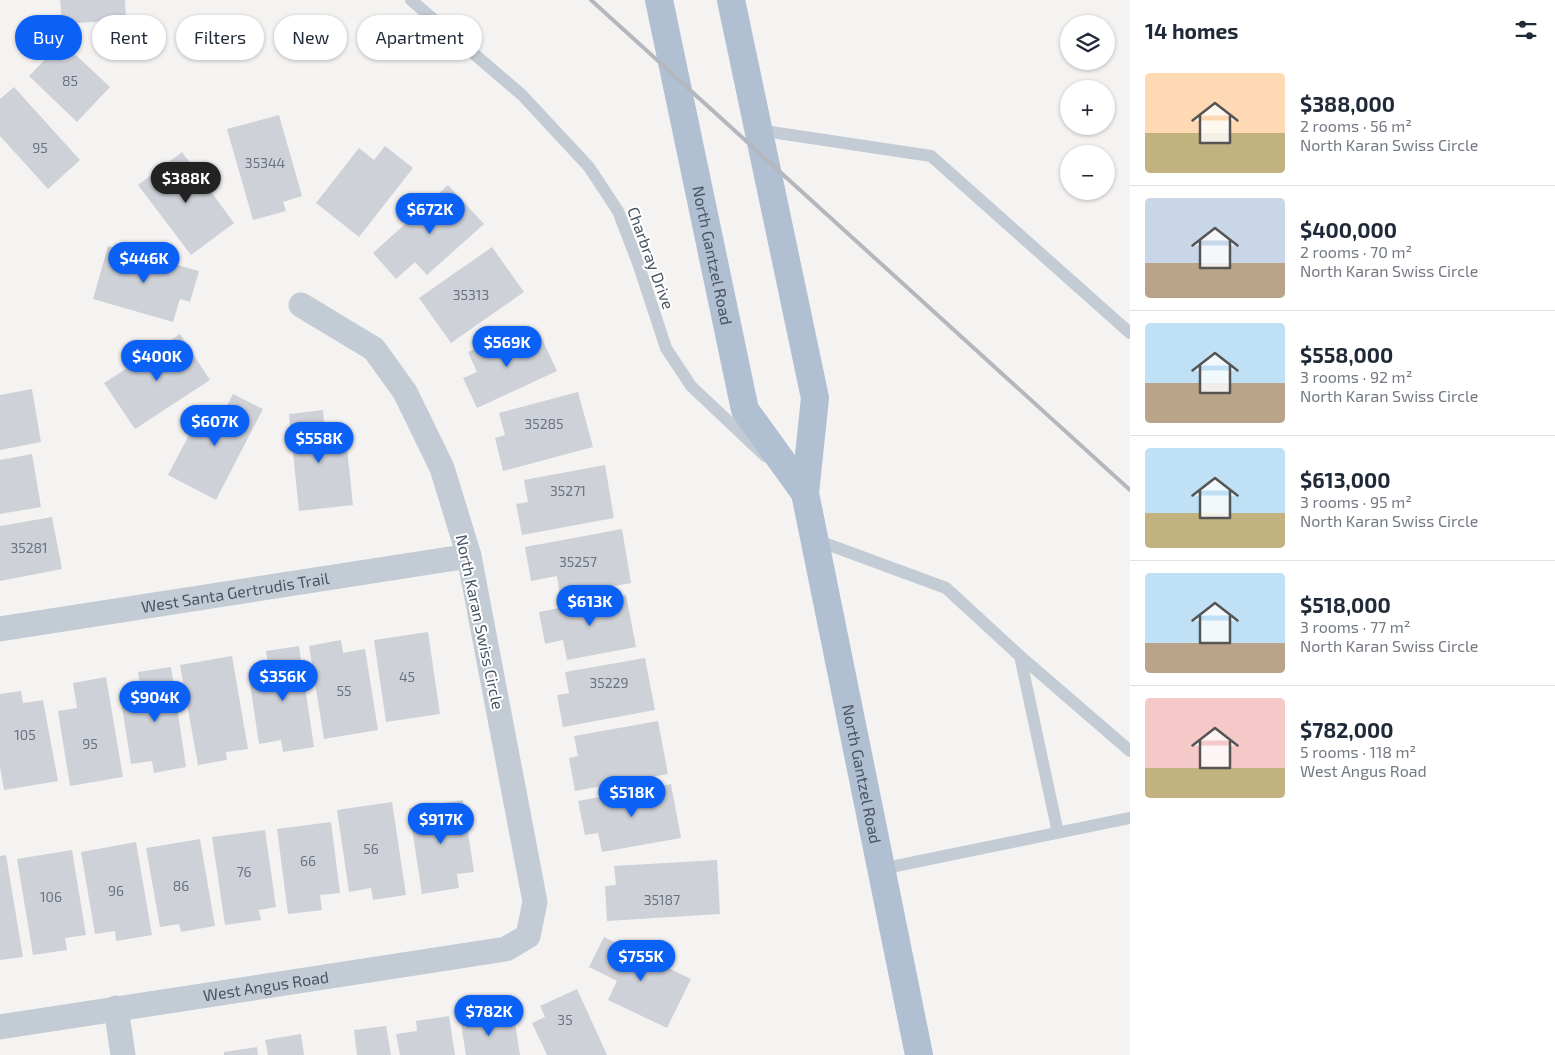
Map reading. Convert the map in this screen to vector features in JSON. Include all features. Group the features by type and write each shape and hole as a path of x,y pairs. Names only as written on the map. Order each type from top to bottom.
{"main road":[{"name":"North Gantzel Road","path":"659,0 745,410 805,493"},
{"name":"North Gantzel Road","path":"731,0 815,398 805,493 919,1055"}],"street":[{"name":"North Karan Swiss Circle","path":"301,305 374,349 405,392 442,468 469,556 535,902 528,936"},
{"name":"West Santa Gertrudis Trail","path":"0,629 469,556"},
{"name":"West Angus Road","path":"0,1027 506,949 528,936"},
{"path":"116,1008 124,1055"}],"lane":[{"name":"Charbray Drive","path":"411,0 522,95 589,167 618,211 638,263 666,348 691,386 805,493"},
{"path":"758,130 931,156 1130,333"},
{"path":"815,540 946,588 1020,656 1130,751"},
{"path":"1020,656 1058,833"},
{"path":"881,869 1130,818"}],"building":[{"path":"60,0 125,0 126,15 92,15 92,22 82,23 82,15 61,15"},
{"path":"45,60 81,60 110,87 77,122 29,76"},
{"path":"14,87 80,160 48,189 0,136 0,99"},
{"path":"279,115 302,196 283,202 286,211 253,220 227,129"},
{"path":"385,146 413,168 359,237 316,203 359,148 374,160"},
{"path":"182,152 234,223 191,255 138,185"},
{"path":"448,185 484,224 427,275 415,262 396,279 373,253"},
{"path":"108,246 199,271 190,302 180,299 173,322 93,299"},
{"path":"492,247 524,292 451,343 419,298"},
{"path":"514,331 521,345 541,337 557,371 477,408 463,378 477,372 468,352"},
{"path":"180,334 210,380 135,429 104,383"},
{"path":"32,389 41,442 0,450 0,395"},
{"path":"578,392 593,447 503,471 495,438 505,435 499,413"},
{"path":"233,394 263,409 216,500 168,475 203,408 221,417"},
{"path":"323,410 326,442 346,439 353,505 299,511 289,414"},
{"path":"32,454 41,507 0,514 0,460"},
{"path":"605,465 614,518 522,535 516,504 528,502 524,480"},
{"path":"52,517 62,569 0,581 0,526"},
{"path":"622,529 631,583 560,596 557,576 531,581 525,547"},
{"path":"626,595 636,647 567,660 563,640 545,644 539,612"},
{"path":"428,632 440,714 386,722 374,640"},
{"path":"341,640 343,653 365,649 378,730 324,739 309,646"},
{"path":"299,646 314,747 283,752 281,740 259,744 250,684 271,681 266,651"},
{"path":"232,656 248,749 226,752 227,760 198,765 180,665"},
{"path":"645,658 655,710 563,727 557,695 569,693 565,672"},
{"path":"171,667 186,767 154,773 152,761 131,764 122,707 143,704 138,672"},
{"path":"106,677 123,777 70,786 58,711 77,708 73,683"},
{"path":"21,691 23,703 43,700 58,781 4,790 0,767 0,694"},
{"path":"658,721 668,774 575,791 569,758 578,756 574,736"},
{"path":"671,784 681,838 602,852 598,833 585,835 578,801"},
{"path":"463,800 474,872 457,874 459,888 422,894 409,808"},
{"path":"392,802 406,895 373,900 371,888 349,892 337,810"},
{"path":"331,822 340,893 320,895 322,910 288,914 277,829"},
{"path":"265,830 276,907 259,910 261,920 225,925 212,837"},
{"path":"200,839 215,926 181,932 179,924 160,927 146,848"},
{"path":"136,842 152,935 116,941 115,931 95,934 81,852"},
{"path":"72,850 86,935 65,938 67,950 33,955 17,859"},
{"path":"6,855 23,957 0,960 0,856"},
{"path":"717,860 720,914 607,921 605,886 616,885 614,866"},
{"path":"604,937 691,979 667,1028 608,1000 617,981 589,967"},
{"path":"577,989 607,1055 547,1055 532,1023 545,1017 540,1006"},
{"path":"492,1014 494,1026 515,1023 520,1055 466,1055 460,1018"},
{"path":"449,1016 455,1055 400,1055 396,1034 417,1031 416,1021"},
{"path":"386,1026 391,1055 357,1055 354,1030"},
{"path":"301,1034 304,1055 268,1055 265,1040"},
{"path":"257,1047 258,1055 224,1055 224,1052"}],"railway":[{"path":"591,0 1130,490"}]}
